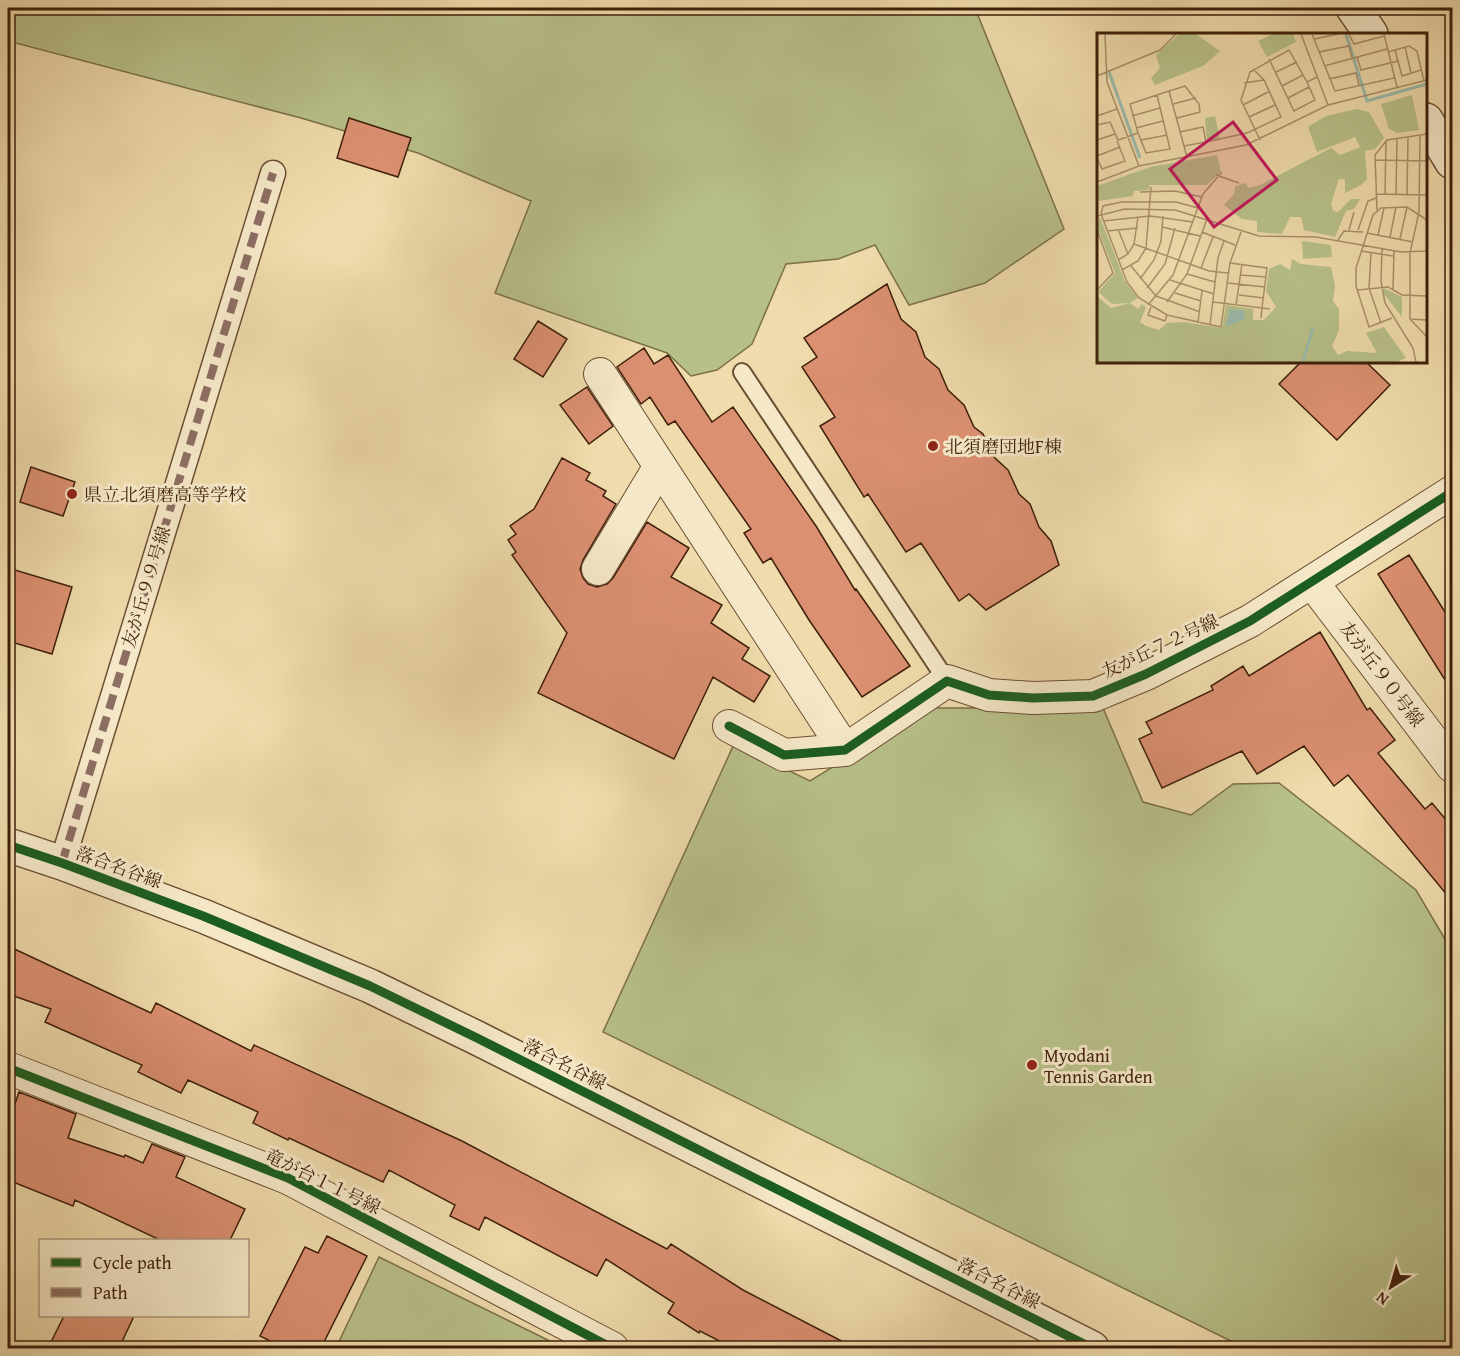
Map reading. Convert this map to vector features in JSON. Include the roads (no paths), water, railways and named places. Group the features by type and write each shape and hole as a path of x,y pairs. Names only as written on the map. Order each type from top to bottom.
{"street":[{"path":"1353,8 1370,33"},
{"path":"1427,123 1452,162"},
{"name":"友が丘９９号線","path":"62,863 273,173"},
{"path":"600,374 845,750"},
{"path":"598,569 660,466"},
{"name":"友が丘７２号線","path":"947,681 989,695 1033,698 1093,696 1146,674 1250,621 1452,492"},
{"name":"友が丘９０号線","path":"1312,582 1452,766"},
{"path":"729,726 784,755 845,750 947,681"},
{"name":"落合名谷線","path":"8,846 62,863 202,915 370,986 487,1043 1079,1346"},
{"name":"竜が台１１号線","path":"8,1068 288,1178 612,1348"}],"lane":[{"path":"742,372 947,681"}],"place":[{"name":"北須磨団地F棟","path":"933,446"},
{"name":"県立北須磨高等学校","path":"72,494"},
{"name":"Myodani Tennis Garden","path":"1032,1065"}]}
